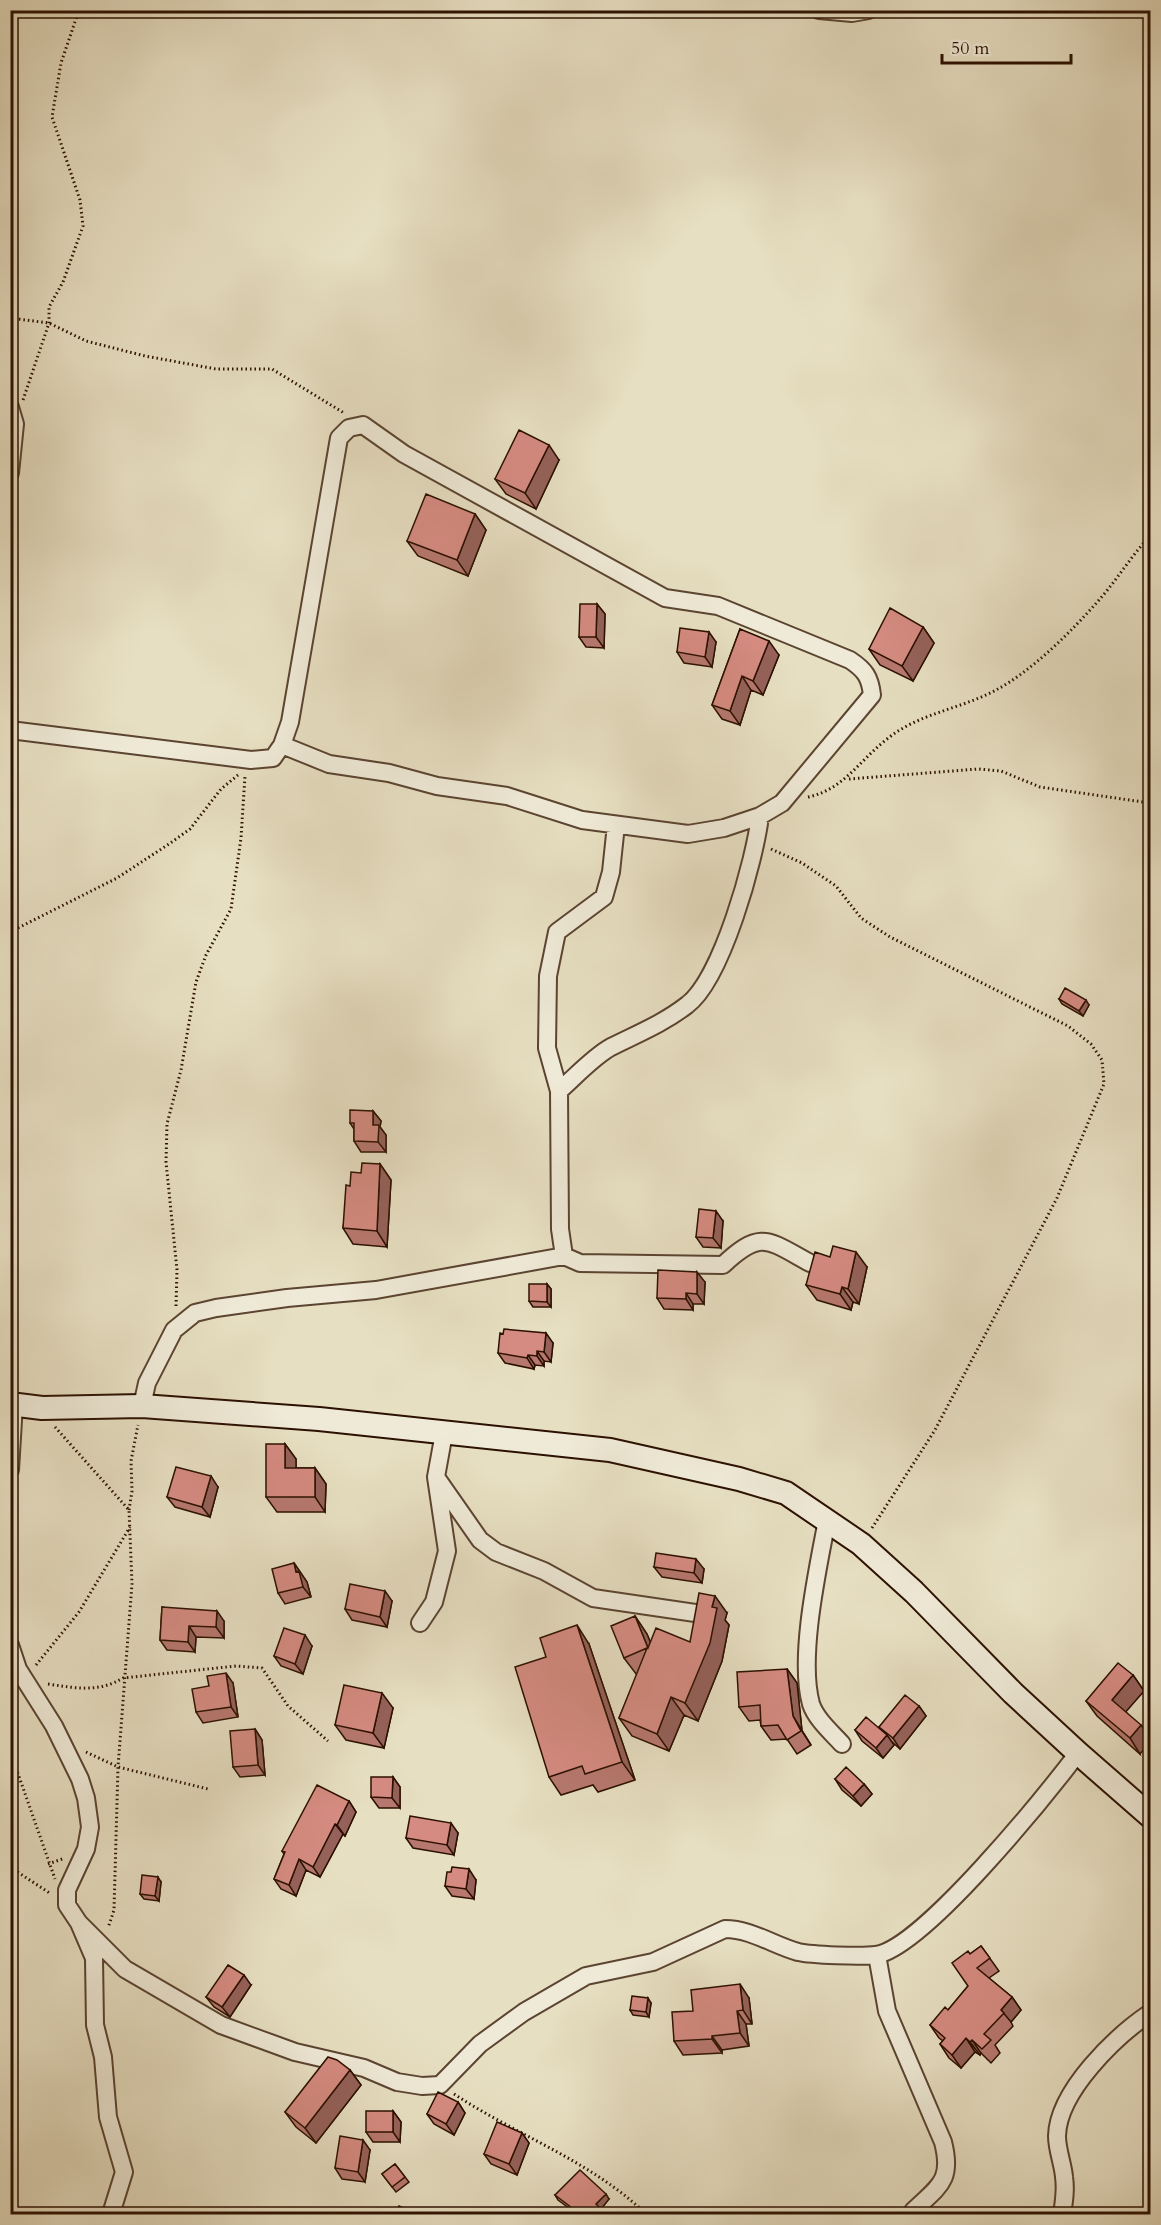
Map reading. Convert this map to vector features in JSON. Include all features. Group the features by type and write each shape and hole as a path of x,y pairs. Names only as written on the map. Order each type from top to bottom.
{"street":[{"path":"819,10 852,13 869,10"},
{"path":"10,407 15,424 10,473"},
{"path":"10,730 251,760 273,758 282,746 290,722 339,438 349,428 363,425 404,454 665,598 718,606 850,660 864,669 871,682 872,695 782,803 760,816 724,828 688,834 582,820 507,796 437,786 389,773 330,764 282,746"},
{"path":"559,1091 609,1048 637,1036 689,1004 705,983 745,892 757,842 760,816"},
{"path":"564,1256 560,1229 559,1091 547,1048 548,976 557,932 604,897 611,872 616,825"},
{"path":"142,1406 147,1383 174,1330 195,1313 216,1308 376,1290 564,1256 579,1263 723,1265 740,1248 758,1240 774,1243 810,1263"},
{"path":"10,1470 12,1404 42,1408 142,1406 319,1419 610,1450 740,1479 786,1493 861,1544 914,1592 1013,1693 1150,1816"},
{"path":"420,1623 434,1602 447,1551 436,1477 444,1433"},
{"path":"436,1477 480,1540 496,1552 544,1571 593,1598 702,1614"},
{"path":"827,1520 813,1595 808,1660 812,1704 824,1724 842,1744"},
{"path":"10,1645 23,1680 54,1726 80,1779 86,1798 90,1827 86,1849 67,1890 67,1905 79,1923 94,1958 95,2025 103,2058 108,2117 124,2172 118,2198 111,2214"},
{"path":"79,1923 125,1969 221,2025 296,2052 364,2068 397,2082 422,2086 440,2085 480,2044 524,2012 586,1977 653,1962 724,1929 738,1929 800,1952 877,1955 905,1940 940,1911 1013,1833 1078,1753"},
{"path":"877,1955 887,2011 943,2142 948,2163 942,2183 913,2211"},
{"path":"1062,2214 1065,2178 1057,2137 1059,2120 1091,2066 1129,2027 1150,2013"}],"path":[{"path":"15,424 49,323 49,307 63,282 83,226 80,200 52,117 60,63 79,10"},
{"path":"10,318 49,323 86,341 145,356 216,369 272,369 363,425"},
{"path":"782,803 820,795 847,779 887,739 907,727 996,690 1034,664 1099,600 1150,536"},
{"path":"10,932 117,878 169,844 190,829 221,789 246,768 241,838 231,909 206,955 196,982 181,1070 167,1124 166,1162 177,1270 174,1330"},
{"path":"847,779 978,769 1001,771 1049,789 1150,803"},
{"path":"757,842 802,863 836,886 861,918 890,937 1068,1026 1091,1044 1102,1060 1104,1084 1057,1198 934,1430 861,1544"},
{"path":"102,1945 114,1910 118,1767 123,1678 132,1584 129,1510 132,1491 131,1461 142,1406"},
{"path":"42,1408 60,1435 129,1510"},
{"path":"23,1680 79,1612 130,1527"},
{"path":"23,1680 90,1690 111,1686 123,1678 236,1666 262,1668 288,1707 328,1741"},
{"path":"79,1746 118,1767 208,1789"},
{"path":"10,1751 48,1864 67,1905"},
{"path":"10,1867 67,1905"},
{"path":"440,2085 476,2108 584,2166 621,2190 646,2214"}],"building":[{"path":"519,430 549,445 525,493 495,479"},
{"path":"426,494 475,514 457,560 407,541"},
{"path":"580,604 597,604 596,637 579,637"},
{"path":"890,608 923,627 902,666 869,649"},
{"path":"680,628 709,632 705,657 677,652"},
{"path":"740,629 769,641 753,681 742,676 730,711 712,705"},
{"path":"1065,988 1086,1000 1079,1011 1059,999"},
{"path":"350,1110 373,1111 373,1125 379,1125 378,1142 354,1141 354,1123 350,1123"},
{"path":"362,1163 380,1164 377,1231 343,1228 346,1185 350,1186 351,1172 361,1173"},
{"path":"699,1209 716,1211 713,1238 696,1237"},
{"path":"833,1246 856,1252 848,1289 842,1287 840,1294 806,1285 815,1252 830,1257"},
{"path":"658,1270 697,1272 697,1294 686,1293 686,1299 657,1298"},
{"path":"529,1284 547,1284 547,1302 529,1301"},
{"path":"504,1329 546,1333 544,1352 537,1351 537,1356 528,1355 527,1358 498,1353 500,1333 503,1334"},
{"path":"266,1444 285,1444 285,1468 315,1468 315,1497 266,1497"},
{"path":"176,1467 211,1476 202,1507 167,1497"},
{"path":"656,1553 696,1559 694,1573 654,1567"},
{"path":"294,1563 296,1572 299,1571 303,1587 278,1593 272,1569"},
{"path":"350,1584 385,1591 380,1617 345,1609"},
{"path":"699,1593 715,1596 712,1607 717,1608 710,1643 685,1703 671,1697 657,1734 619,1718 647,1648 624,1658 611,1626 635,1616 648,1648 656,1628 690,1642"},
{"path":"162,1607 217,1611 216,1627 189,1626 188,1642 160,1640"},
{"path":"577,1625 622,1762 585,1774 582,1766 549,1777 515,1667 546,1657 540,1638"},
{"path":"284,1628 305,1635 295,1664 274,1656"},
{"path":"1118,1663 1133,1675 1112,1700 1141,1725 1130,1738 1086,1701"},
{"path":"787,1669 793,1716 801,1731 787,1740 778,1725 761,1726 760,1705 739,1707 737,1672"},
{"path":"226,1673 231,1707 196,1712 192,1689 209,1686 207,1676"},
{"path":"344,1685 382,1693 373,1733 335,1725"},
{"path":"905,1695 919,1706 893,1738 879,1727"},
{"path":"866,1717 887,1735 876,1748 855,1730"},
{"path":"255,1729 258,1765 233,1767 230,1731"},
{"path":"846,1767 864,1784 853,1796 835,1779"},
{"path":"371,1777 393,1777 392,1798 371,1797"},
{"path":"317,1785 349,1801 313,1867 299,1859 289,1885 274,1879 285,1852 282,1851"},
{"path":"410,1816 451,1823 447,1845 406,1838"},
{"path":"452,1867 469,1869 466,1889 445,1886 447,1872 451,1872"},
{"path":"142,1875 158,1877 155,1896 140,1894"},
{"path":"981,1946 990,1958 977,1968 1012,1997 1001,2010 1004,2013 984,2034 991,2040 982,2049 966,2038 952,2055 940,2044 945,2038 930,2025 945,2007 948,2010 968,1986 952,1963 968,1951 970,1954"},
{"path":"228,1965 244,1975 222,2007 206,1997"},
{"path":"740,1984 743,2010 737,2011 740,2033 712,2036 712,2039 674,2041 672,2012 693,2011 691,1990"},
{"path":"632,1996 648,1998 646,2012 630,2010"},
{"path":"328,2057 337,2060 350,2070 305,2128 285,2112"},
{"path":"438,2092 458,2102 446,2124 427,2114"},
{"path":"366,2111 393,2111 393,2132 366,2132"},
{"path":"497,2122 522,2133 509,2164 484,2154"},
{"path":"340,2136 363,2140 358,2172 335,2168"},
{"path":"395,2164 405,2177 392,2187 382,2174"},
{"path":"580,2170 606,2194 596,2204 600,2208 594,2214 580,2214 555,2195"},
{"path":"399,2206 415,2213 415,2214 395,2214"}]}
